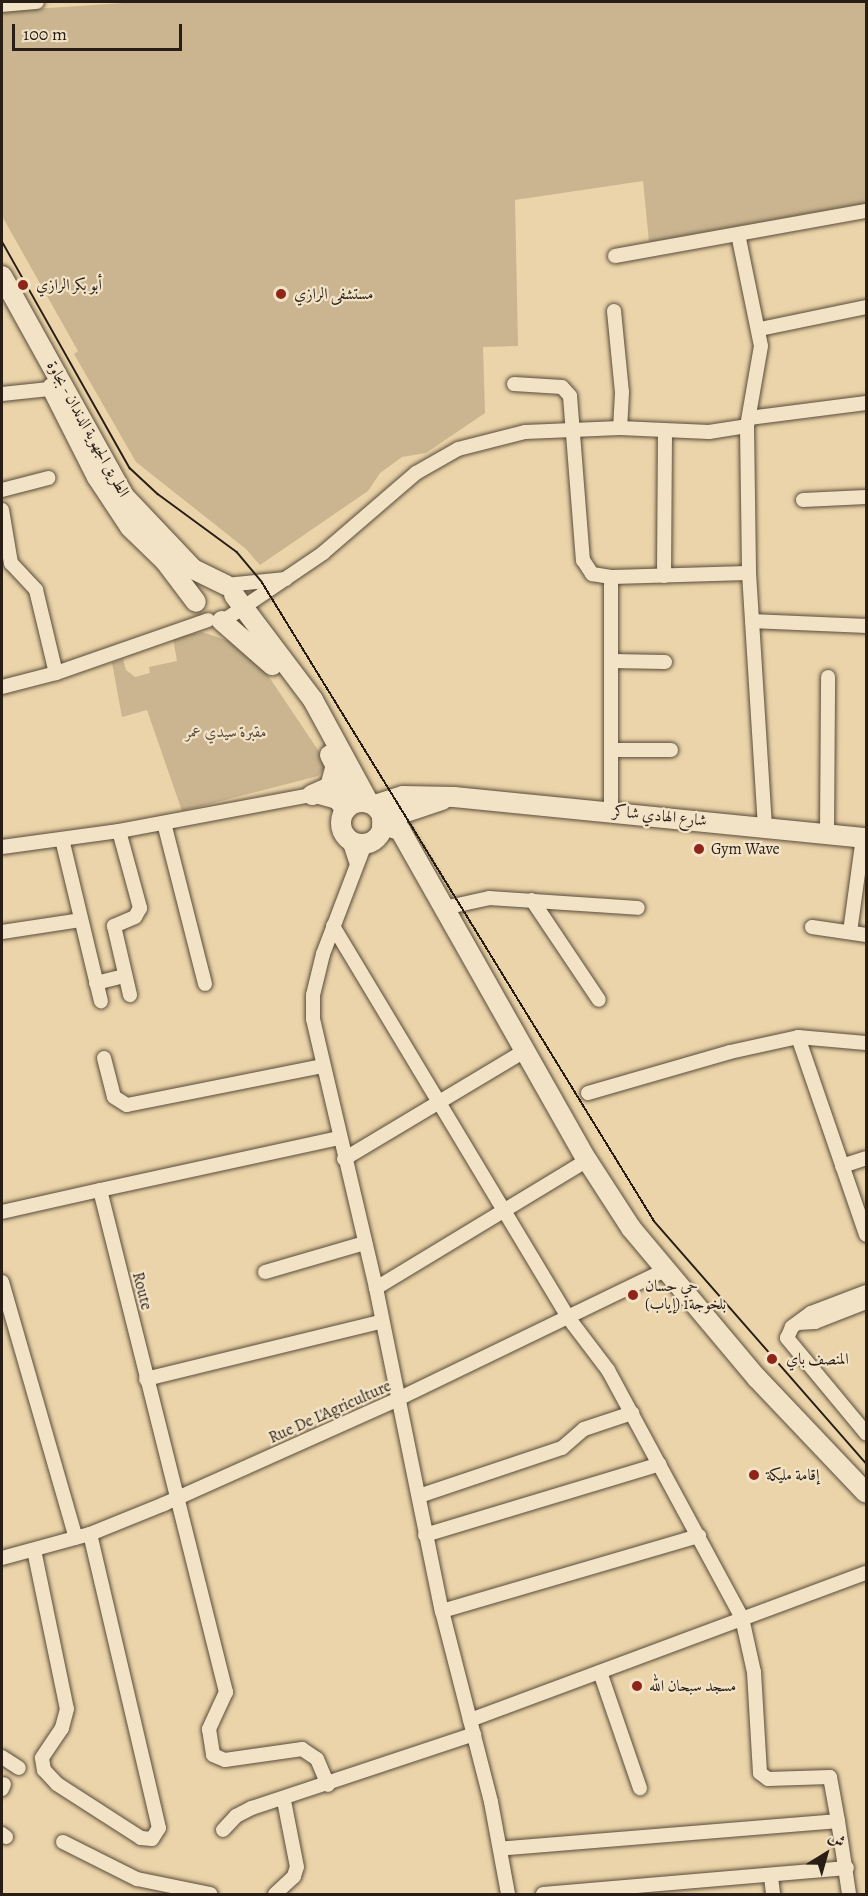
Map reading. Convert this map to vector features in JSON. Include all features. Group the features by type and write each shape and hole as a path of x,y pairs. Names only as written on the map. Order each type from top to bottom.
{"main road":[{"name":"الطريق الجهوية الدندان - بجاوة","path":"2,276 59,388 97,477 130,527 165,561 220,607 312,700 378,825 414,854 587,1160 663,1270 757,1378 867,1493"},
{"name":"الطريق الجهوية الدندان - بجاوة","path":"2,300 59,388 124,496 193,569 220,607 273,666 342,778 345,810 340,823 378,825"},
{"path":"312,795 330,787 336,765"},
{"name":"شارع الهادي شاكر","path":"378,825 403,796 454,797 765,826 865,838"},
{"name":"شارع الهادي شاكر","path":"378,825 454,797"},
{"path":"345,810 354,803 378,825 387,839 414,854"}],"street":[{"path":"10,3 37,2"},
{"path":"615,256 867,211"},
{"path":"738,234 760,329 760,361 748,422 749,573 765,826"},
{"path":"760,329 867,308"},
{"path":"614,311 622,392 620,428"},
{"path":"514,384 567,390 573,403 583,560 592,574 611,577 749,573"},
{"path":"2,394 59,388"},
{"path":"2,687 56,674 189,627 197,617 288,578 437,459 499,436 573,428 709,432 748,422 867,403"},
{"path":"664,576 665,431"},
{"path":"2,490 48,478"},
{"path":"803,500 867,497"},
{"path":"2,510 11,563 36,590 56,674"},
{"path":"611,577 611,811"},
{"path":"220,607 288,578"},
{"path":"752,621 867,626"},
{"path":"612,661 665,662"},
{"path":"827,833 828,677"},
{"path":"611,750 671,750"},
{"path":"2,847 119,831 312,795 336,802 345,810"},
{"path":"164,823 205,984"},
{"path":"378,825 356,862 333,927 313,995 323,1066 376,1288 380,1322 419,1496 425,1535 474,1734 508,1894"},
{"path":"119,831 140,908 135,917 114,926 130,995"},
{"path":"850,932 865,838"},
{"path":"62,839 101,1001"},
{"path":"444,908 489,898 638,908"},
{"path":"532,900 599,1000"},
{"path":"2,932 80,920"},
{"path":"333,927 567,1316 608,1370 741,1618 754,1672 760,1773 768,1779 830,1777 847,1868 849,1894"},
{"path":"812,927 867,935"},
{"path":"96,983 125,976"},
{"path":"798,1037 867,1235"},
{"path":"588,1093 730,1052 798,1037 867,1043"},
{"path":"344,1158 526,1050"},
{"path":"104,1058 114,1097 127,1105 323,1066"},
{"path":"2,1212 339,1138"},
{"path":"842,1166 867,1158"},
{"path":"376,1288 587,1160"},
{"name":"Route","path":"100,1190 146,1379 179,1497 226,1692 209,1729 213,1755 231,1760 302,1749 316,1759 328,1785"},
{"path":"265,1272 365,1243"},
{"name":"Rue De L'Agriculture","path":"2,1558 90,1534 179,1497 396,1400 663,1270"},
{"path":"2,1282 76,1538"},
{"path":"865,1430 790,1346 789,1330 811,1313 867,1292"},
{"path":"798,1323 815,1322 867,1302"},
{"path":"146,1379 380,1322"},
{"path":"419,1496 562,1448 584,1429 632,1413"},
{"path":"425,1535 660,1464"},
{"path":"34,1550 67,1709 62,1728 42,1758 44,1770 57,1784 141,1839 152,1839 159,1828 90,1534"},
{"path":"442,1611 699,1536"},
{"path":"470,1720 867,1573"},
{"path":"600,1672 640,1788"},
{"path":"223,1830 243,1812 474,1734"},
{"path":"2,1757 19,1768"},
{"path":"275,1894 294,1876 297,1867 284,1800"},
{"path":"500,1849 838,1821"},
{"path":"63,1842 130,1877 158,1886 210,1894"},
{"path":"543,1894 771,1877 847,1868"},
{"path":"771,1877 773,1894"}],"green space":[{"name":"مستشفى الرازي","path":"139,2 866,2 866,203 649,242 643,181 515,200 518,346 483,347 485,413 426,453 402,457 380,473 368,491 260,565 246,549 136,462 74,354 78,351 2,216 2,11"},
{"name":"مقبرة سيدي عمر","path":"202,632 241,645 253,653 324,759 325,768 318,776 182,811 147,710 122,717 112,663 123,659 126,670 135,677 150,673 149,667 177,661 173,638"}],"tram line":[{"path":"2,241 130,468 158,494 237,552 262,582 655,1222 866,1463"}],"place":[{"name":"أبو بكر الرازي","path":"23,285"},
{"name":"مستشفى الرازي","path":"281,294"},
{"name":"Gym Wave","path":"699,849"},
{"name":"حي حسان بلخوجة1 (إياب)","path":"633,1295"},
{"name":"المنصف باي","path":"772,1359"},
{"name":"إقامة مليكة","path":"754,1475"},
{"name":"مسجد سبحان الله","path":"637,1686"}]}
